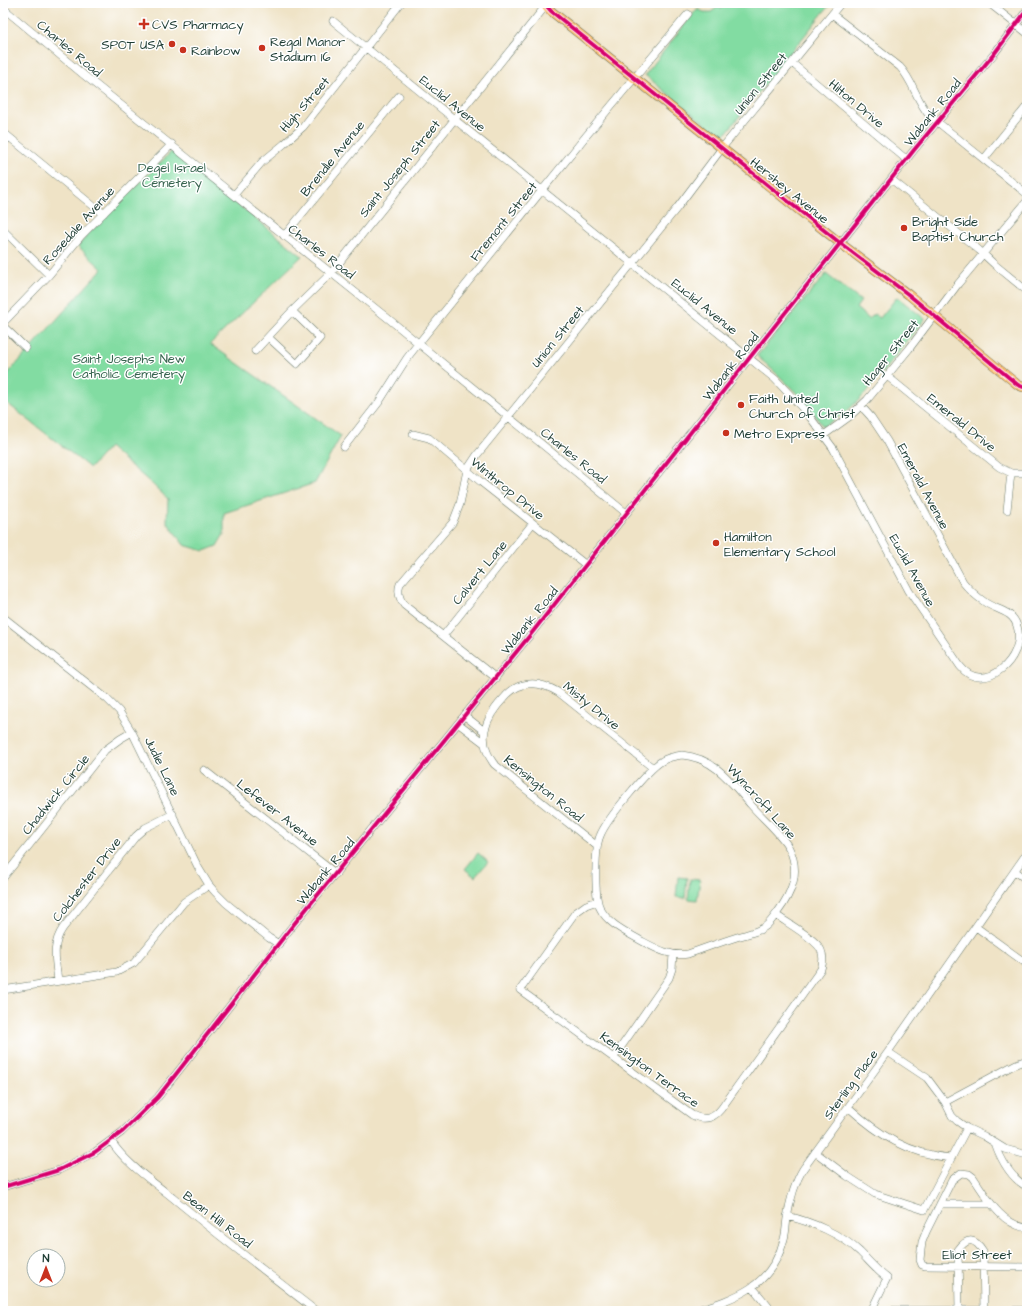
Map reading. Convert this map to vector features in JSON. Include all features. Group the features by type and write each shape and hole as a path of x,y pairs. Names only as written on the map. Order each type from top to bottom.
{"main road":[{"name":"Hershey Avenue","path":"546,4 634,78 840,243 934,316 1018,385 1027,387"}],"street":[{"name":"High Street","path":"234,195 262,162 303,127 401,3"},
{"name":"Union Street","path":"496,678 404,605 400,598 399,588 402,580 453,522 460,504 467,470 477,455 677,208 722,148 841,3"},
{"path":"989,3 1027,33"},
{"name":"Saint Joseph Street","path":"255,351 292,311 331,273 546,4"},
{"name":"Charles Road","path":"3,8 626,512"},
{"name":"Wabank Road","path":"3,1187 59,1170 95,1152 122,1132 158,1097 279,944 496,678 626,512 1027,10"},
{"name":"Fremont Street","path":"344,447 379,402 407,358 418,344 634,78 688,14"},
{"path":"832,14 900,67 912,84 924,110 1027,194"},
{"name":"Euclid Avenue","path":"333,21 774,379 794,399 824,435 841,462 910,591 960,666 969,674 976,677 991,676 997,673 1010,660 1017,649 1017,625 1010,615 982,600 968,589 962,580"},
{"name":"Hilton Drive","path":"792,64 907,160"},
{"name":"Brendle Avenue","path":"284,236 399,96"},
{"path":"984,159 1027,106"},
{"path":"3,132 97,209 104,213"},
{"path":"3,143 9,137"},
{"name":"Rosedale Avenue","path":"3,324 49,275 81,236 172,144"},
{"path":"892,179 1027,291"},
{"name":"Hager Street","path":"824,435 862,406 958,284 1027,201"},
{"path":"3,230 49,275"},
{"path":"268,337 297,364 320,338 292,311"},
{"path":"3,324 26,348"},
{"name":"Emerald Drive","path":"887,376 999,467 1011,473"},
{"name":"Emerald Avenue","path":"862,406 887,441 962,580"},
{"name":"Winthrop Drive","path":"413,434 429,438 586,565"},
{"path":"1007,510 1011,473 1027,473"},
{"name":"Calvert Lane","path":"443,636 533,523"},
{"name":"Judie Lane","path":"3,617 106,698 119,711 132,732 209,885 226,903 279,944"},
{"name":"Misty Drive","path":"484,731 489,717 512,690 523,684 534,683 544,685 558,692 653,768"},
{"path":"465,716 484,731"},
{"name":"Kensington Road","path":"459,724 484,743"},
{"name":"Kensington Road","path":"484,731 484,743 494,764 598,846"},
{"name":"Chadwick Circle","path":"3,878 105,750 132,732"},
{"name":"Wyncroft Lane","path":"676,756 692,756 710,763 730,782 789,848 795,874 793,885 790,894 767,926 688,954 678,955 661,951 617,926 604,915 597,901 595,889 599,836 612,815 653,768 661,761 676,756"},
{"name":"Lefever Avenue","path":"204,770 336,874"},
{"name":"Colchester Drive","path":"58,981 54,953 58,934 136,836 145,828 173,814"},
{"name":"Sterling Place","path":"694,1311 726,1301 753,1288 768,1272 778,1257 784,1239 787,1216 794,1186 798,1178 1015,872 1027,852"},
{"path":"1015,872 1027,880"},
{"path":"3,990 117,972 131,966 184,902 209,885"},
{"name":"Kensington Terrace","path":"597,901 575,913 520,990 692,1115 703,1119 717,1114 821,969 823,963 822,952 816,943 776,915"},
{"path":"976,927 1027,964"},
{"path":"614,1057 670,978 674,954"},
{"path":"888,1052 927,1078 945,1102 952,1116 967,1128 984,1136 1005,1149 1027,1155"},
{"path":"945,1102 1016,1064 1027,1060"},
{"path":"848,1107 891,1140 920,1152 951,1158"},
{"path":"815,1152 847,1176 875,1194 924,1210 967,1128"},
{"name":"Bean Hill Road","path":"111,1140 118,1152 130,1164 316,1311"},
{"path":"995,1143 998,1152 1017,1181 1027,1187"},
{"path":"991,1204 940,1204 952,1180 961,1173 969,1174 973,1177 991,1204 1001,1215 1018,1226 1027,1228"},
{"name":"Eliot Street","path":"940,1204 922,1242 920,1260 922,1265 1027,1266"},
{"path":"787,1216 817,1225 849,1244 859,1251 881,1274 887,1278 871,1311"},
{"path":"959,1310 958,1250 968,1240 978,1243 983,1251 984,1310"},
{"path":"753,1288 772,1311"},
{"path":"894,1310 1027,1310"}],"green space":[{"path":"726,3 831,3 722,138 645,75 697,9 704,12 711,12 718,7 721,9"},
{"name":"Saint Josephs New Catholic Cemetery","path":"172,151 302,256 210,344 341,436 315,483 224,513 224,534 217,546 204,551 184,545 167,522 168,499 109,447 90,468 3,400 3,379 102,269 78,246 89,233"},
{"path":"826,274 861,301 856,308 869,319 874,314 880,318 897,297 925,319 865,394 845,413 823,427 801,398 757,356"},
{"path":"478,853 488,862 475,877 465,869"},
{"path":"678,877 687,878 685,898 676,897"},
{"path":"690,879 700,880 697,900 688,899"}],"cycle path":[{"path":"544,3 551,11 840,243 909,295 1018,385 1027,387"},
{"path":"3,1187 59,1170 95,1152 122,1132 158,1097 294,924 531,634 914,150 994,54 1027,10"}],"place":[{"name":"CVS Pharmacy","path":"144,24"},
{"name":"SPOT USA","path":"172,44"},
{"name":"Regal Manor Stadium 16","path":"262,48"},
{"name":"Rainbow","path":"183,50"},
{"name":"Bright Side Baptist Church","path":"904,228"},
{"name":"Faith United Church of Christ","path":"741,405"},
{"name":"Metro Express","path":"726,433"},
{"name":"Hamilton Elementary School","path":"716,543"}],"park label":[{"name":"Degel Israel Cemetery","path":"172,174"}]}
